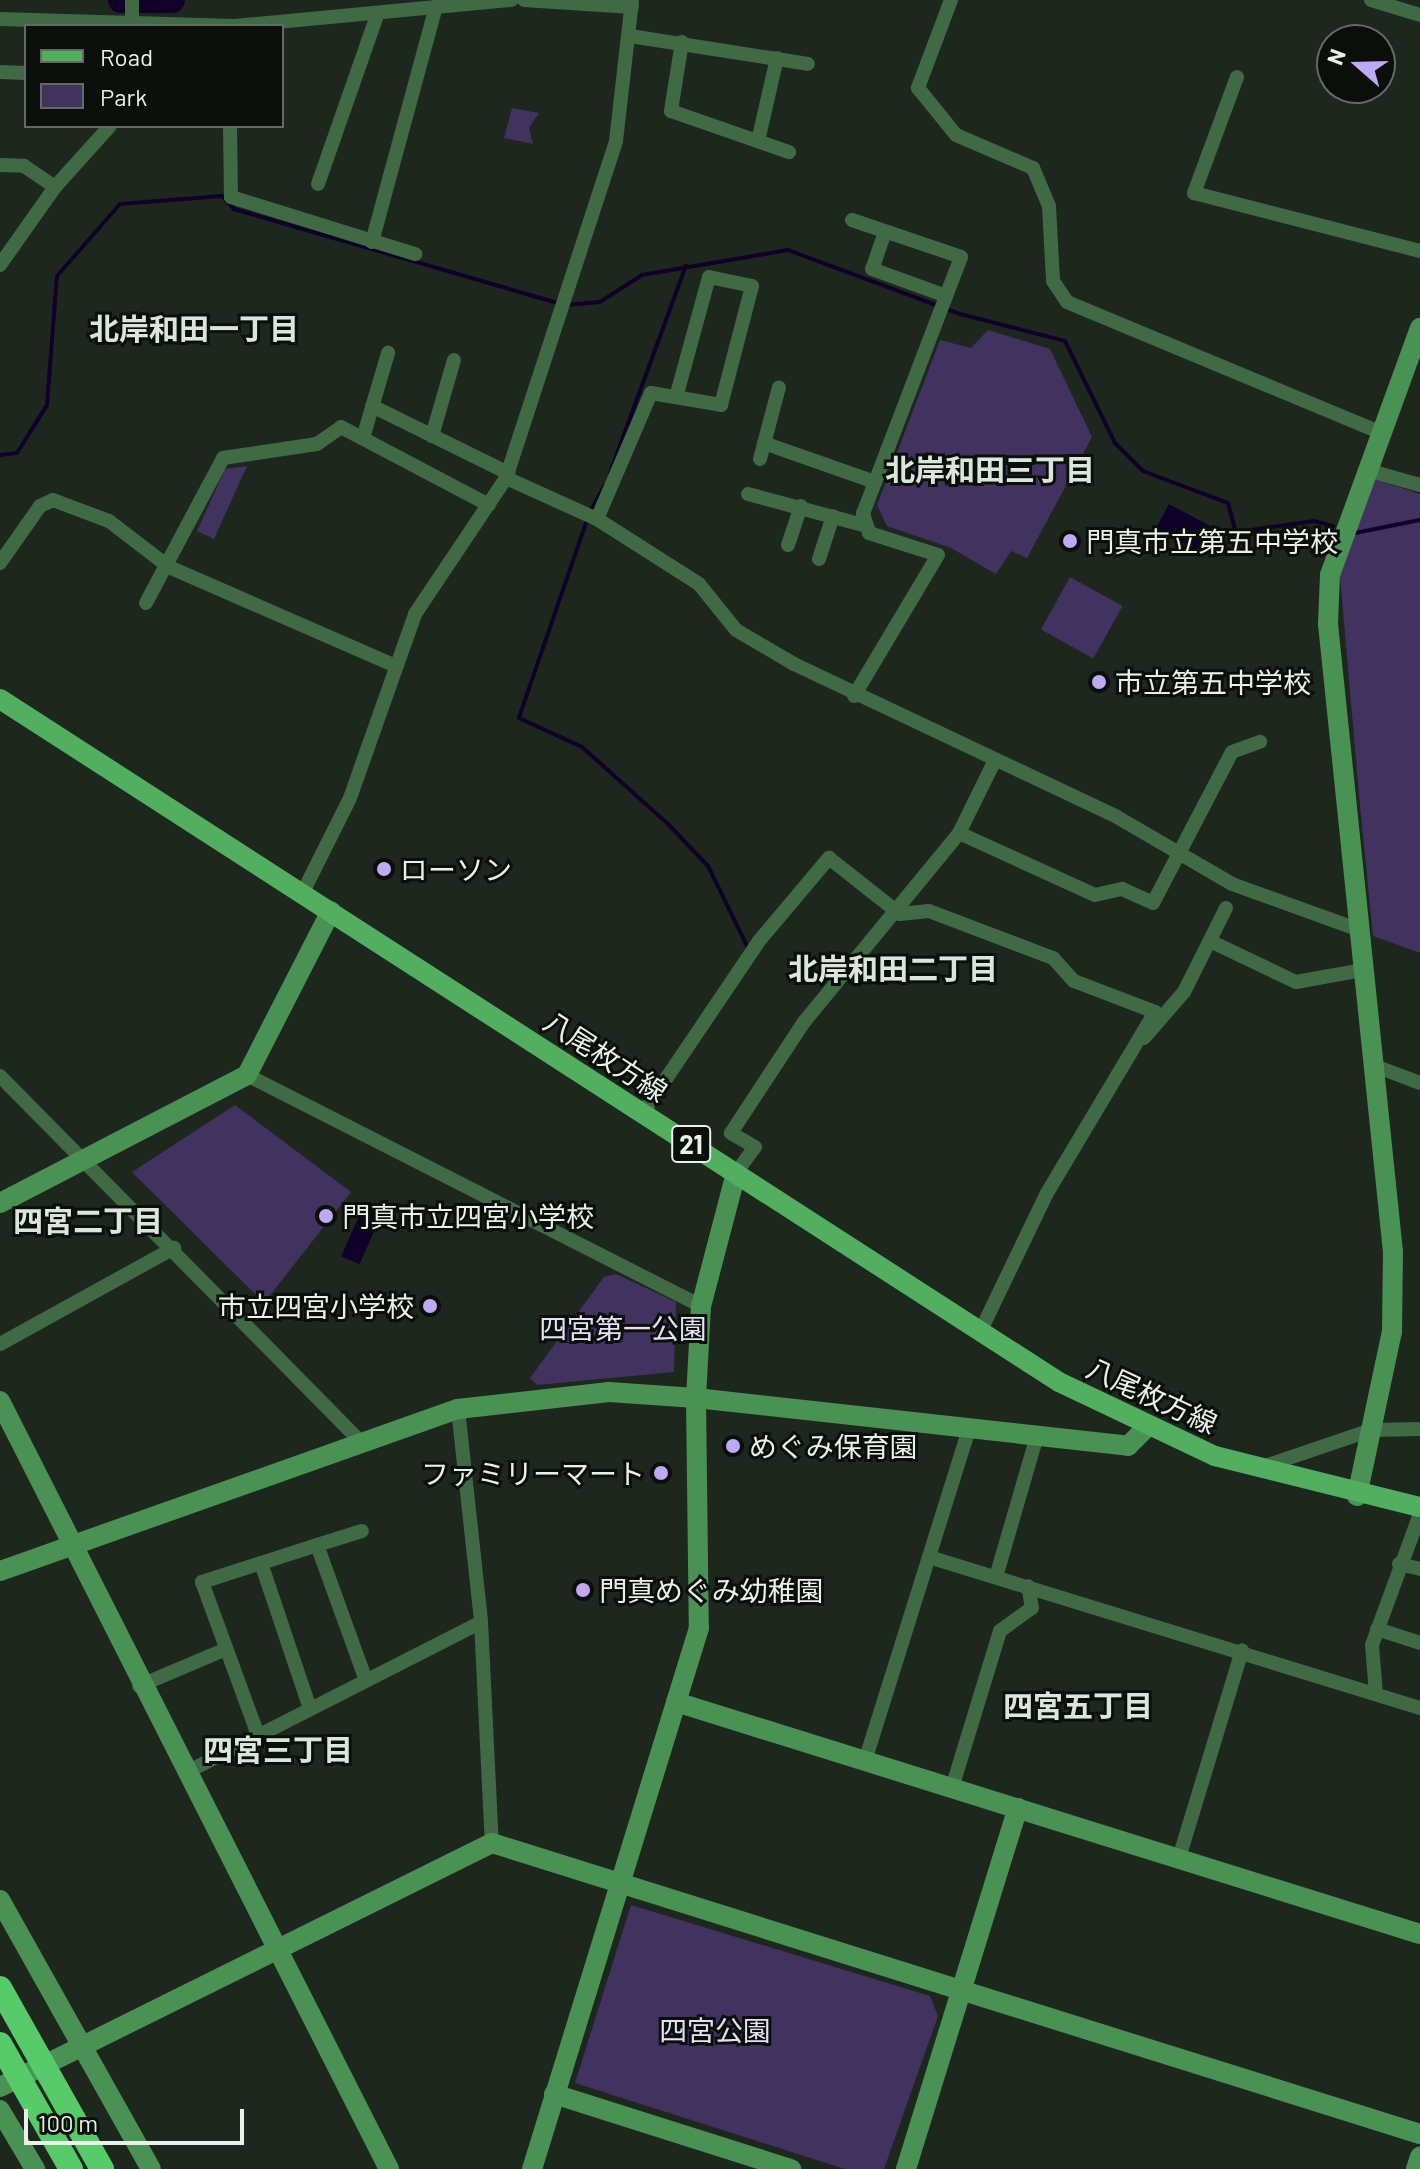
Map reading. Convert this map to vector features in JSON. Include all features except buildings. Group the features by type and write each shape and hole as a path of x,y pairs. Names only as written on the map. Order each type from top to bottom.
{"highway":[{"path":"0,1988 100,2169"},
{"path":"0,1996 100,2169"},
{"path":"0,2044 69,2169"},
{"path":"0,2051 36,2116"},
{"path":"0,2060 69,2169"}],"main road":[{"name":"八尾枚方線","path":"0,699 981,1330 1146,1428 1257,1470 1357,1496 1420,1507"}],"street":[{"path":"132,0 132,24"},
{"path":"234,24 430,4 512,0"},
{"path":"302,894 350,798 393,665 415,614 507,475 616,141 632,4 524,0"},
{"path":"951,0 918,88 956,135 1033,168 1049,206 1053,281 1067,302 1380,432"},
{"path":"1371,0 1420,15"},
{"path":"0,19 54,23 234,24 378,13 430,4"},
{"path":"372,242 430,4"},
{"path":"318,184 378,13"},
{"path":"630,36 808,64"},
{"path":"682,42 671,111 789,152"},
{"path":"758,141 777,58"},
{"path":"0,72 24,73"},
{"path":"1237,77 1194,193 1420,251"},
{"path":"0,265 55,187 108,128"},
{"path":"230,128 231,197 415,254"},
{"path":"0,165 24,166 55,187"},
{"path":"852,220 961,257 863,513 869,533 938,555 854,696"},
{"path":"885,232 872,269 943,303"},
{"path":"597,519 651,393 677,394 721,405 752,286 709,277 677,394"},
{"path":"1357,1496 1392,1332 1393,1252 1375,1066 1357,929 1328,624 1330,575 1420,328"},
{"path":"363,438 388,353"},
{"path":"432,436 454,360"},
{"path":"760,459 779,387"},
{"path":"372,406 597,519 699,584 736,630 854,696 995,760 1176,850 1232,884 1357,929"},
{"path":"146,603 169,567 223,458 317,444 332,428 363,438 489,505"},
{"path":"764,443 875,482"},
{"path":"1367,470 1420,485"},
{"path":"748,494 867,526"},
{"path":"0,563 40,506 53,500 109,521 169,567 393,665"},
{"path":"788,545 801,506"},
{"path":"819,559 833,516"},
{"path":"959,833 1095,895 1122,889 1153,903 1176,850 1232,752 1260,742"},
{"path":"532,2169 700,1617 696,1398 701,1306 736,1173 755,1147 731,1133 804,1022 900,914 959,833 995,760"},
{"path":"643,1113 759,941 829,858 900,914 929,911 1053,958 1074,981 1155,1012 1046,1195 981,1330"},
{"path":"1136,1044 1161,1026 1212,942 1226,908"},
{"path":"0,1203 247,1075 331,911"},
{"path":"1212,942 1296,982 1362,970"},
{"path":"1375,1066 1420,1083"},
{"path":"247,1075 701,1306"},
{"path":"0,1076 174,1248 358,1439"},
{"path":"0,1344 174,1248"},
{"path":"0,1571 70,1548 358,1439 458,1409 609,1392 696,1398 1128,1446 1146,1428"},
{"path":"0,1401 139,1686 187,1772 389,2169"},
{"path":"458,1409 481,1622 492,1843"},
{"path":"865,1761 969,1429"},
{"path":"1257,1470 1371,1430 1420,1429"},
{"path":"996,1577 1037,1436"},
{"path":"1376,1694 1377,1629 1399,1564 1414,1543 1420,1514"},
{"path":"258,1735 202,1582 362,1531"},
{"path":"317,1545 366,1680"},
{"path":"929,1557 1242,1650 1420,1708"},
{"path":"261,1563 310,1709"},
{"path":"1399,1564 1420,1569"},
{"path":"952,1788 1000,1631 1032,1608 1028,1586"},
{"path":"187,1772 481,1622"},
{"path":"1377,1629 1420,1643"},
{"path":"139,1686 226,1649"},
{"path":"1179,1858 1242,1650"},
{"path":"676,1702 1420,1934"},
{"path":"906,2169 1018,1808"},
{"path":"0,2087 278,1954 492,1843 1420,2134"},
{"path":"0,1900 79,2047 151,2169"},
{"path":"554,2094 791,2169"},
{"path":"0,2110 35,2169"},
{"path":"1416,2169 1420,2157"}],"green space":[{"path":"512,108 539,113 529,128 533,144 504,138"},
{"path":"988,330 1050,349 1092,437 1027,558 1011,551 996,574 951,548 887,526 877,505 940,340 971,348"},
{"path":"247,466 214,539 197,531 225,469"},
{"path":"1374,479 1420,494 1420,953 1373,936 1359,795 1340,577"},
{"path":"1070,577 1122,606 1093,659 1041,629"},
{"path":"235,1105 351,1192 264,1303 132,1172"},
{"name":"四宮第一公園","path":"616,1274 676,1302 674,1372 537,1385 530,1378 604,1277"},
{"name":"四宮公園","path":"631,1905 930,1996 938,2016 884,2169 845,2169 575,2083"}],"shaded area":[{"path":"1169,504 1219,531 1206,555 1156,529"},
{"path":"364,1205 382,1213 359,1264 341,1256"}],"waterway":[{"path":"121,0 172,0"},
{"path":"0,455 17,453 47,405 57,276 120,204 222,196 234,209 558,303"},
{"path":"566,305 600,302 642,275 788,250 960,314 1065,341 1115,443 1143,471 1228,503 1236,532 1314,521 1333,526"},
{"path":"610,473 686,265"},
{"path":"590,512 605,485"},
{"path":"587,520 519,718 582,747 668,824 708,866 749,950"},
{"path":"1355,533 1420,520"}],"place":[{"name":"門真市立第五中学校","path":"1070,541"},
{"name":"市立第五中学校","path":"1099,682"},
{"name":"ローソン","path":"384,869"},
{"name":"門真市立四宮小学校","path":"326,1216"},
{"name":"市立四宮小学校","path":"430,1306"},
{"name":"めぐみ保育園","path":"733,1446"},
{"name":"ファミリーマート","path":"661,1473"},
{"name":"門真めぐみ幼稚園","path":"583,1590"}],"district":[{"name":"北岸和田一丁目","path":"194,328"},
{"name":"北岸和田三丁目","path":"990,469"},
{"name":"北岸和田二丁目","path":"893,968"},
{"name":"四宮二丁目","path":"88,1220"},
{"name":"四宮五丁目","path":"1078,1705"},
{"name":"四宮三丁目","path":"278,1749"}]}
